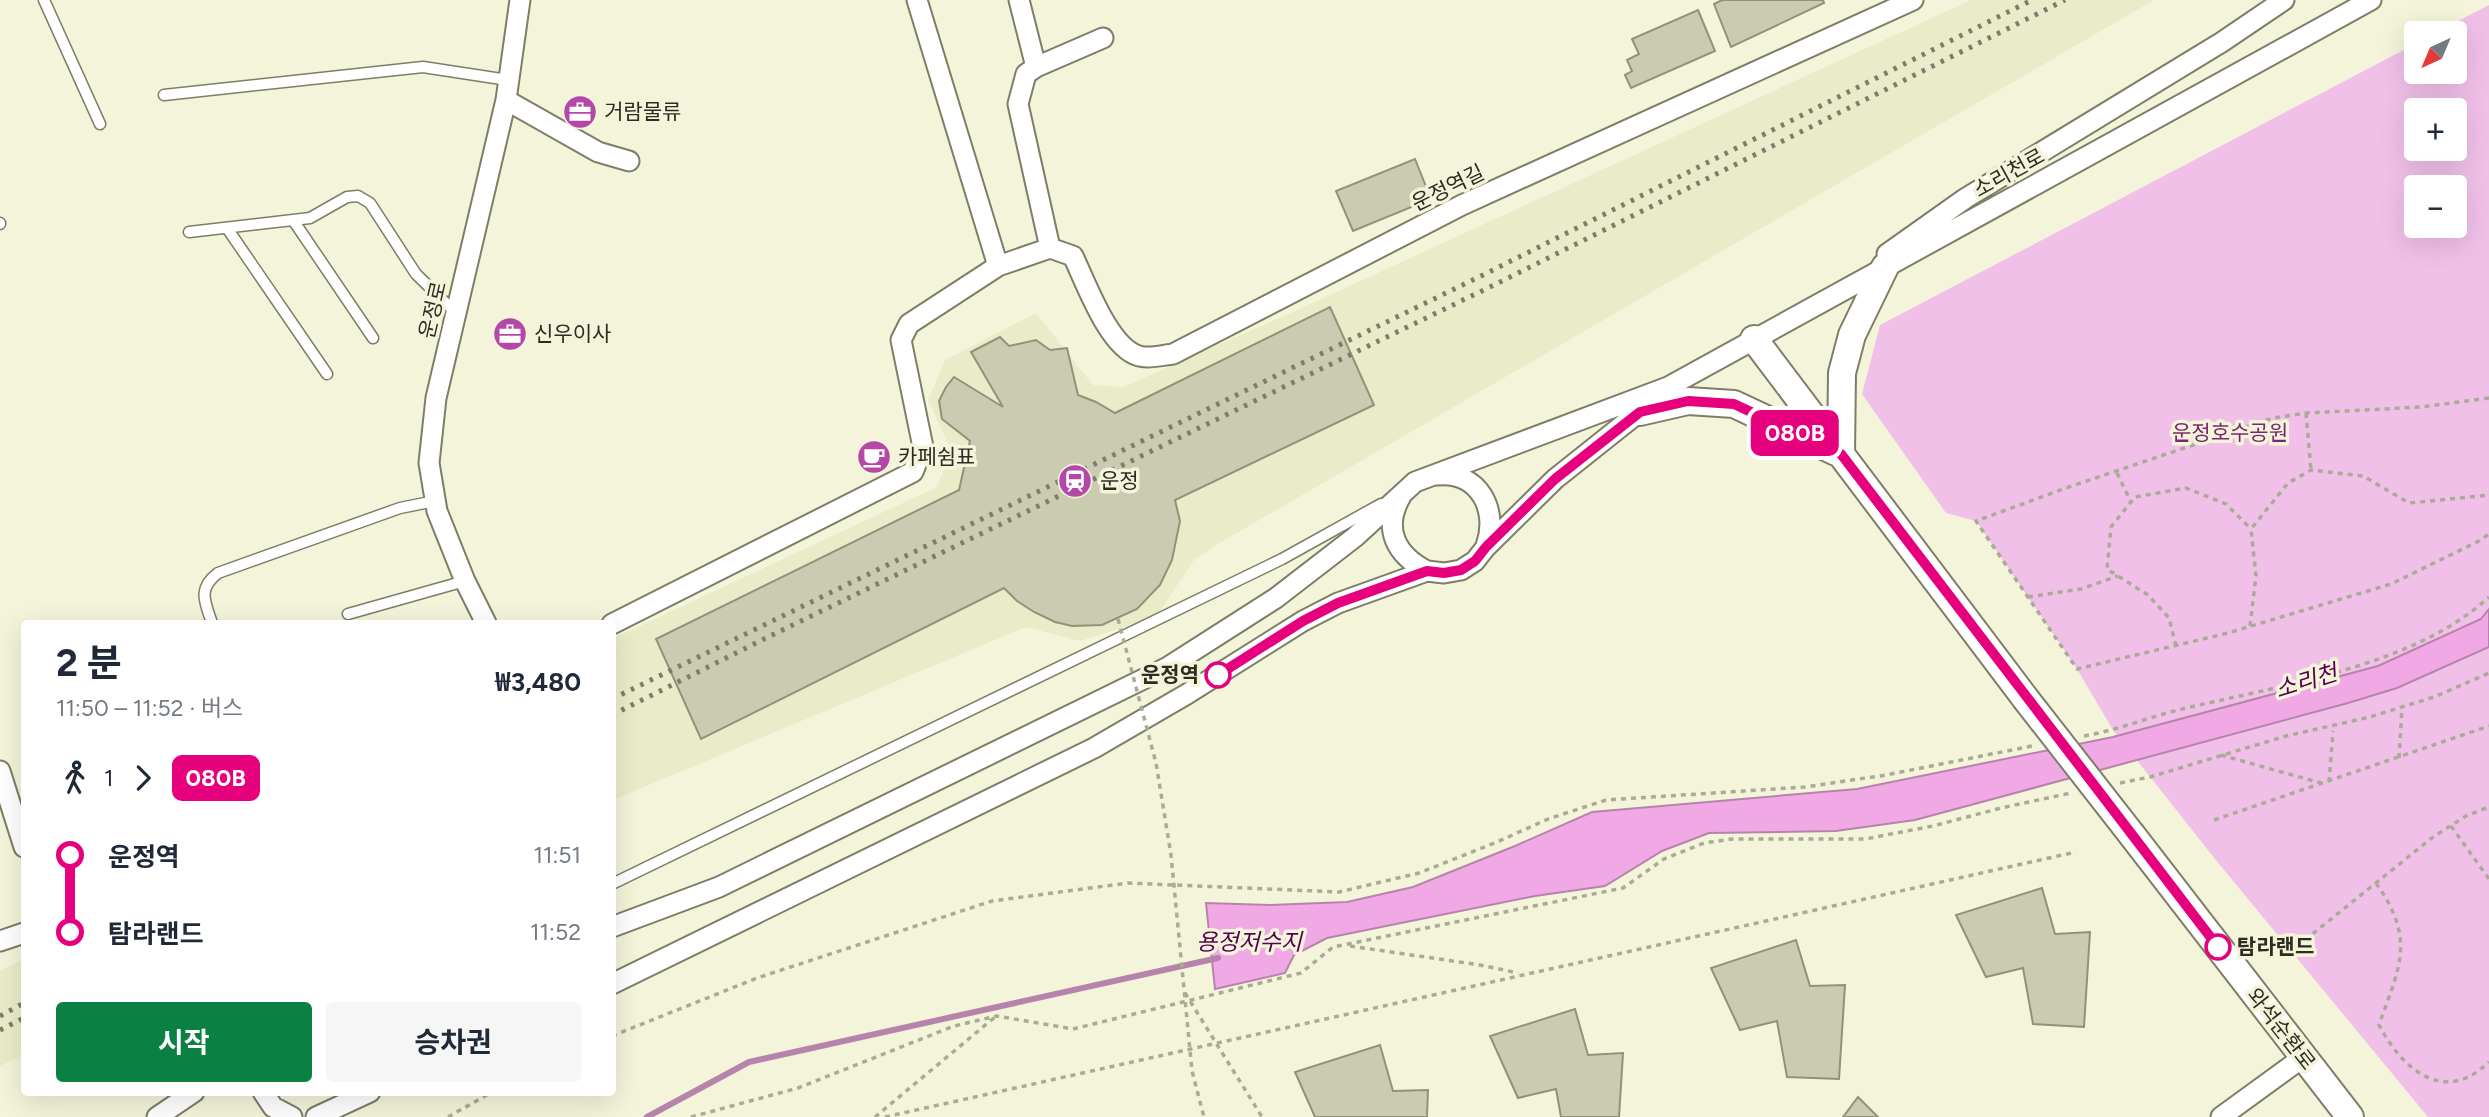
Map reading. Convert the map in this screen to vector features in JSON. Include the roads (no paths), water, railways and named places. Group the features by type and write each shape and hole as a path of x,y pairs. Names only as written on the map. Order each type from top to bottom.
{"street":[{"name":"운정로","path":"484,620 465,582 435,502 429,463 436,398 506,100 520,0"},
{"path":"917,0 998,266"},
{"path":"1019,0 1036,67"},
{"name":"운정역길","path":"1050,248 1073,256 1106,323 1123,348 1141,357 1173,354 1462,205 1913,0"},
{"path":"1809,309 1966,198 2222,43 2284,0"},
{"name":"소리천로","path":"1668,387 2371,0"},
{"path":"616,622 913,472 923,447 901,340 909,324 998,266 1050,248 1018,104 1026,74 1036,67 1103,38"},
{"path":"506,100 598,152 629,161"},
{"path":"1640,412 1688,401 1734,404 1841,454 1842,373 1852,335 1885,267"},
{"name":"와석순환로","path":"1754,340 2025,698 2350,1117"},
{"path":"1403,492 1395,506 1392,521 1394,537 1400,551 1412,563 1427,571 1444,573 1461,570 1475,561 1555,479 1668,387"},
{"path":"616,926 719,887 1168,667 1276,598 1355,537 1415,482 1668,387"},
{"path":"1429,475 1460,477 1474,485 1485,499 1490,514 1491,531 1486,547"},
{"path":"616,982 1094,748 1188,694 1303,621 1338,603 1427,571"},
{"path":"0,771 21,838"},
{"path":"0,941 21,934"},
{"path":"2221,1117 2302,1058"},
{"path":"157,1117 188,1096"},
{"path":"265,1096 272,1107 292,1117"},
{"path":"322,1115 339,1103 343,1096"},
{"path":"322,1115 361,1096"}],"lane":[{"path":"44,0 100,124"},
{"path":"164,95 423,67 508,80"},
{"path":"189,232 310,218 346,197 358,196 370,203 416,274 456,312"},
{"path":"293,220 373,338"},
{"path":"227,228 327,374"},
{"path":"616,882 1282,559 1403,492"},
{"path":"211,620 204,599 204,589 209,580 218,573 400,509 435,502"},
{"path":"348,614 465,582"}],"water":[{"name":"용정저수지","path":"2489,609 2489,647 2397,688 2348,703 1915,820 1836,831 1709,833 1662,851 1605,886 1535,896 1327,938 1294,955 1285,973 1215,989 1206,903 1270,905 1347,902 1413,887 1592,812 1857,789 2113,737 2378,666 2481,619"}],"waterway":[{"path":"647,1117 749,1062 1218,958"}],"railway":[{"path":"616,697 1481,276 2032,0"},
{"path":"616,713 1492,286 2065,0"},
{"path":"0,1016 21,1005"},
{"path":"0,1030 21,1020"}],"place":[{"name":"거람물류","path":"580,112"},
{"name":"신우이사","path":"510,334"},
{"name":"카페쉼표","path":"874,457"},
{"name":"운정","path":"1075,481"},
{"name":"운정역","path":"1218,675"},
{"name":"탐라랜드","path":"2218,947"}],"park label":[{"name":"운정호수공원","path":"2230,433"}],"water label":[{"name":"소리천","path":"2306,681"}]}
